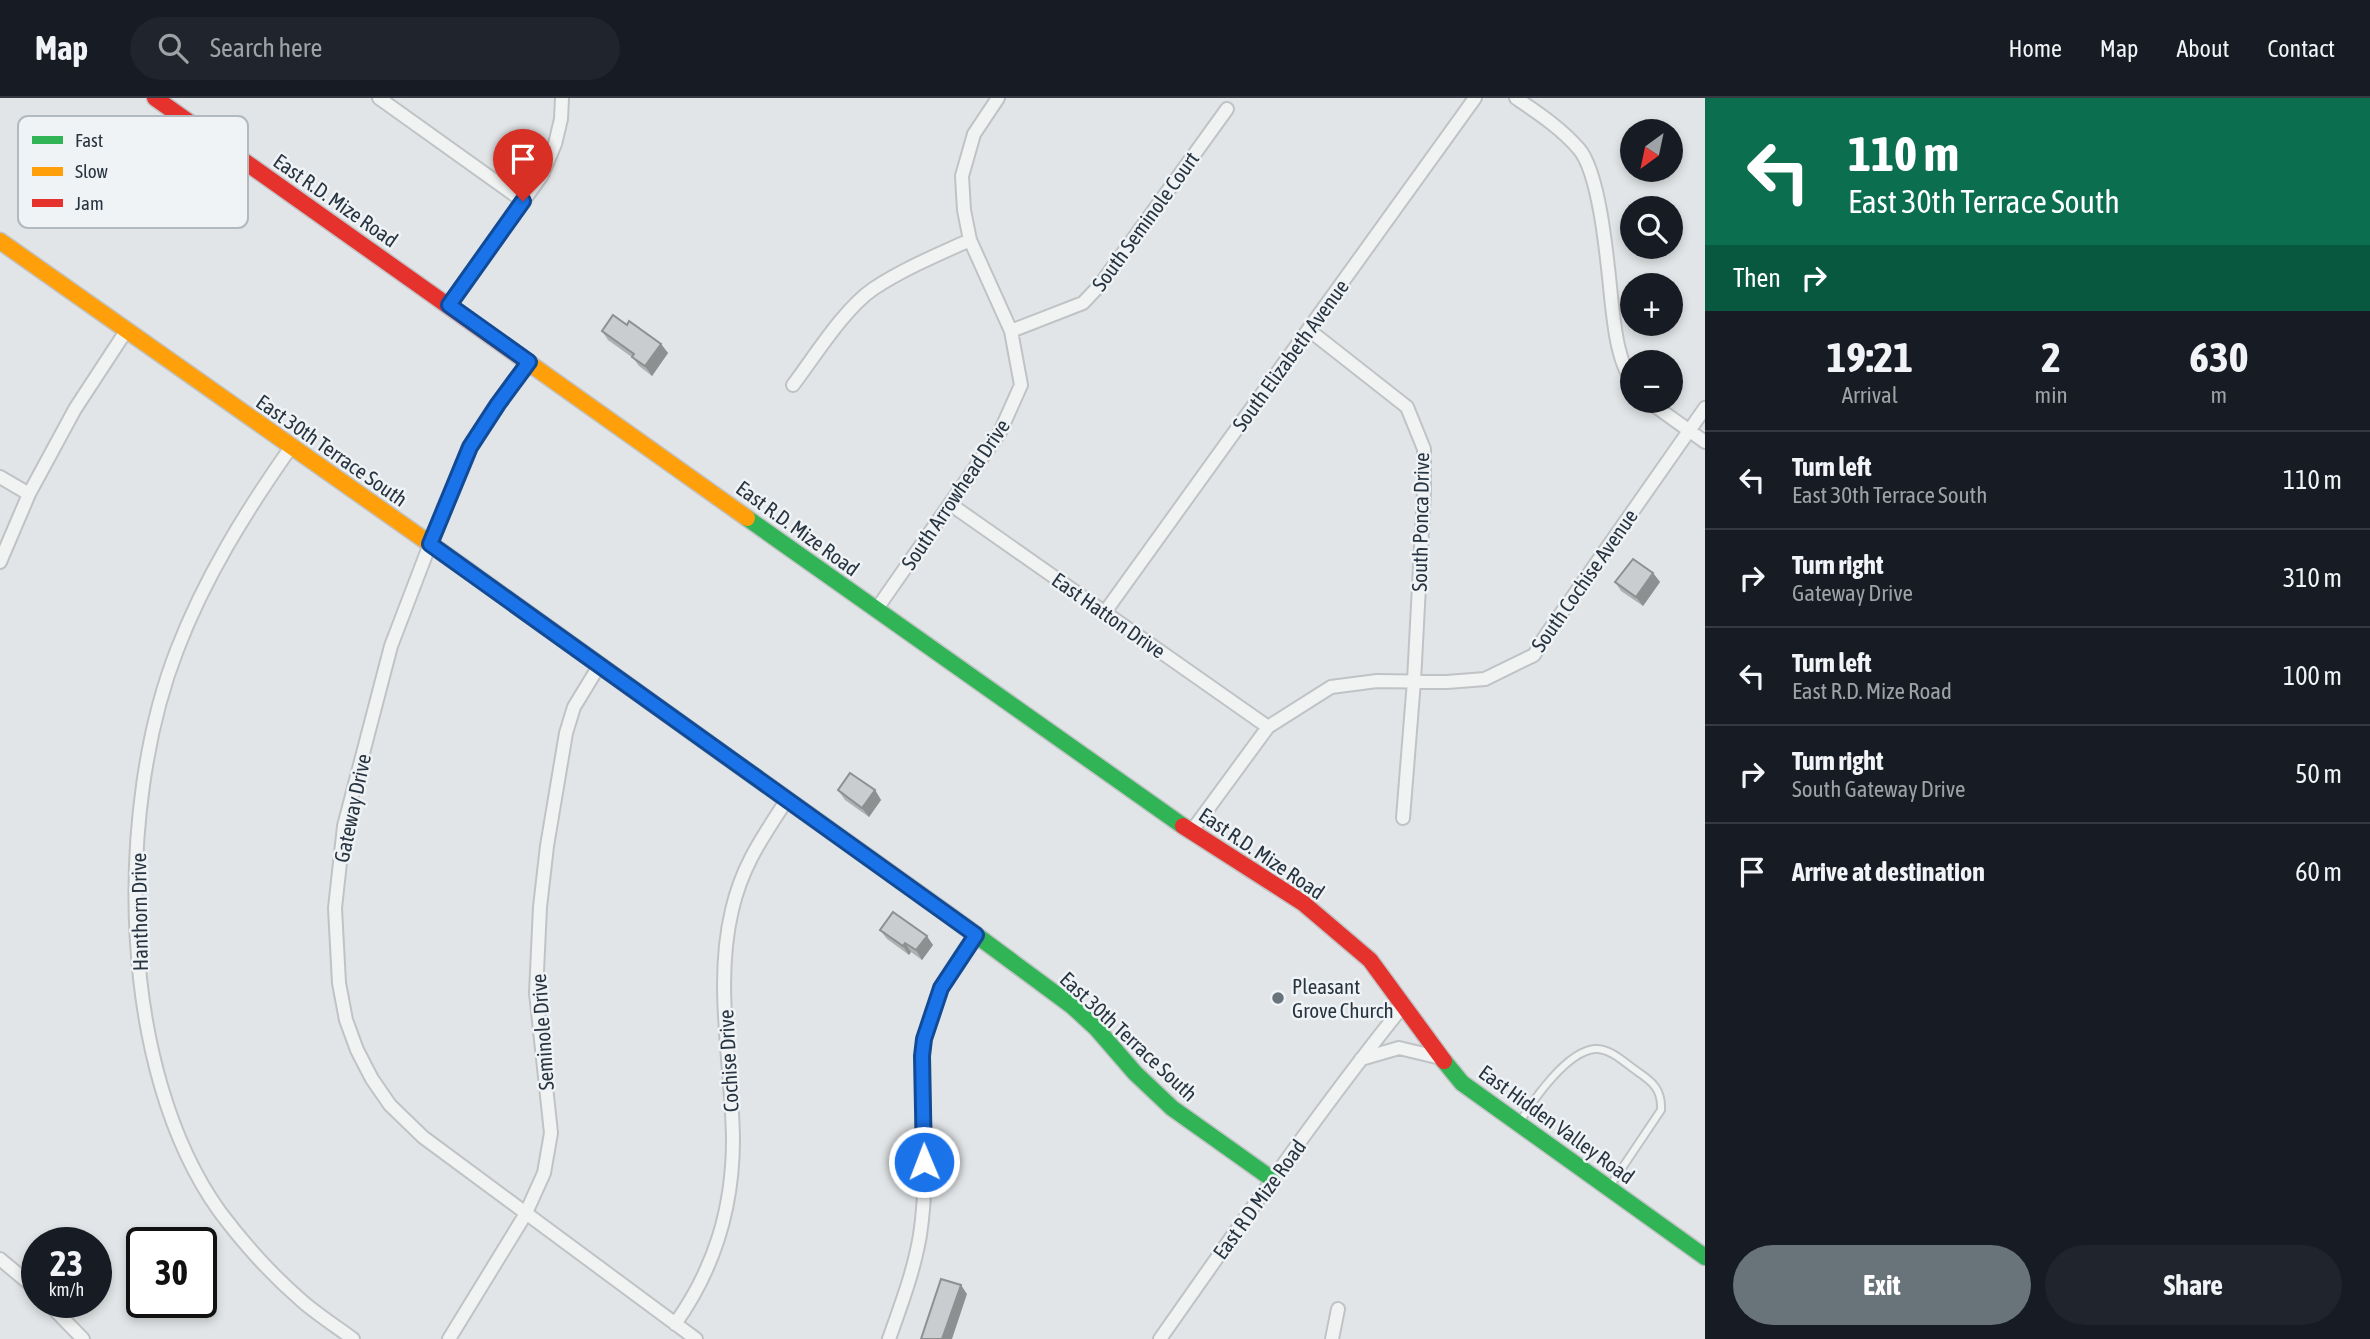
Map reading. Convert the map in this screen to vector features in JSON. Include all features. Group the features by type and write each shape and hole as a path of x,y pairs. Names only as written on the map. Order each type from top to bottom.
{"main road":[{"name":"East R.D. Mize Road","path":"155,98 181,116"},
{"name":"East R.D. Mize Road","path":"248,163 1191,832 1303,903 1370,960 1403,1006"},
{"name":"East 30th Terrace South","path":"0,241 430,544 976,935 1072,1006 1172,1108 1272,1180"},
{"name":"East Hidden Valley Road","path":"1403,1006 1462,1083 1705,1256"}],"street":[{"path":"379,98 523,201"},
{"path":"449,305 542,174 555,144 561,119 562,98"},
{"name":"South Arrowhead Drive","path":"876,610 1000,432 1021,385 1011,331 970,240 964,211 962,176 974,134 998,98"},
{"name":"South Elizabeth Avenue","path":"1105,612 1475,98"},
{"path":"1516,98 1551,122 1581,150 1605,233 1614,322 1620,351"},
{"name":"South Seminole Court","path":"1011,331 1083,303 1100,285 1227,109"},
{"path":"793,384 849,312 871,290 911,267 970,240"},
{"name":"South Ponca Drive","path":"1309,330 1407,407 1423,449 1424,491 1414,681 1402,818"},
{"path":"0,562 29,494 75,410 126,331"},
{"name":"Gateway Drive","path":"529,362 470,447 391,646 344,826 335,908 339,983 346,1020 357,1050 390,1105 423,1137 696,1339"},
{"name":"South Cochise Avenue","path":"1191,832 1268,727 1331,687 1377,681 1447,682 1485,679 1534,655 1705,408"},
{"path":"1665,413 1705,442"},
{"name":"Hanthorn Drive","path":"291,447 248,508 212,572 177,650 162,698 148,760 138,836 136,930 141,997 152,1054 169,1109 196,1171 220,1211 262,1262 302,1301 354,1339"},
{"path":"0,477 29,494"},
{"name":"East Hatton Drive","path":"950,504 1268,727"},
{"name":"Seminole Drive","path":"449,1339 525,1215 544,1173 551,1133 536,993 540,907 566,733 574,707 599,666"},
{"name":"Cochise Drive","path":"675,1324 693,1299 711,1264 729,1189 733,1139 725,1038 725,953 731,912 739,883 752,853 786,801"},
{"path":"889,1339 909,1283 921,1224 925,1189 922,1056 924,1039 941,988 976,935"},
{"name":"East R D Mize Road","path":"1160,1339 1272,1180 1403,1006"},
{"path":"1361,1059 1399,1048 1441,1058"},
{"path":"0,1259 21,1277"},
{"path":"1332,1339 1338,1309"},
{"path":"63,1318 83,1339"}],"lane":[{"path":"1519,1124 1561,1069 1578,1055 1595,1049 1609,1052 1654,1083 1662,1097 1661,1110 1608,1188"}],"building":[{"path":"613,315 627,325 629,321 661,344 645,366 632,357 634,354 602,331"},
{"path":"1633,559 1653,573 1636,597 1615,582"},
{"path":"850,773 875,790 862,808 838,790"},
{"path":"893,912 927,936 916,950 905,943 903,946 880,930"},
{"path":"941,1279 961,1285 942,1339 921,1339"}],"traffic: fast":[{"path":"747,518 1183,826"},
{"path":"460,565 726,756"},
{"path":"953,918 1072,1006 1172,1108 1272,1179"},
{"path":"1444,1061 1462,1083 1705,1257"}],"traffic: slow":[{"path":"0,241 460,565"},
{"path":"526,361 747,518"},
{"path":"726,756 953,918"}],"traffic: jam":[{"path":"155,98 180,116"},
{"path":"248,164 526,361"},
{"path":"1183,826 1303,903 1370,960 1444,1061"}],"place":[{"name":"Pleasant Grove Church","path":"1278,998"}],"route":[{"path":"523,201 449,305 529,362 470,447 430,544 976,935 941,988 924,1039 924,1162"}]}
